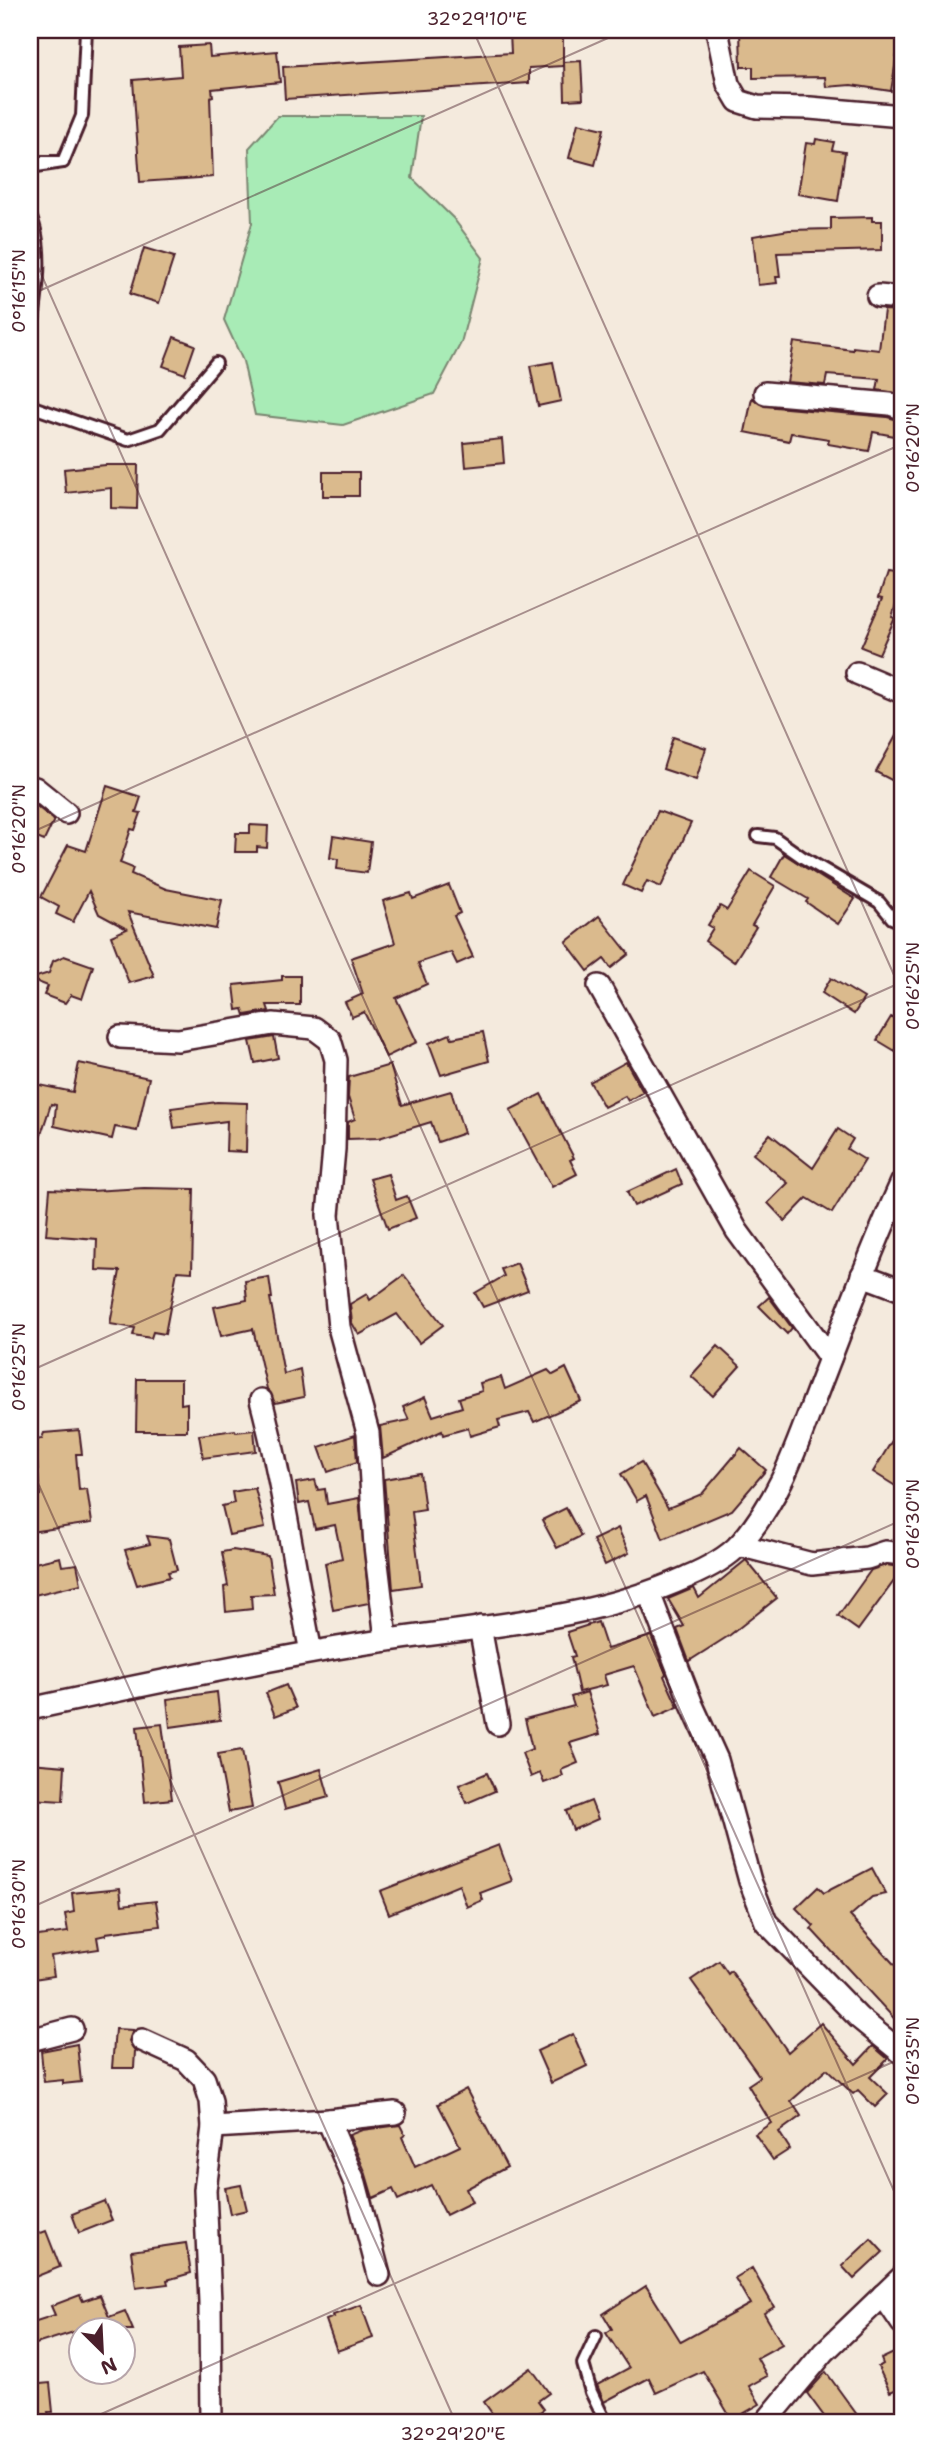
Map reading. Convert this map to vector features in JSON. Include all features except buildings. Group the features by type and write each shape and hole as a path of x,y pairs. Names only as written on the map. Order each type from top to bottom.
{"street":[{"path":"716,30 728,84 738,101 757,107 810,108 902,116"},
{"path":"878,296 902,298"},
{"path":"765,393 890,404 902,408"},
{"path":"857,673 902,692"},
{"path":"30,787 35,788 66,813"},
{"path":"599,986 737,1231 830,1357"},
{"path":"120,1037 178,1040 273,1024 314,1028 330,1040 336,1060 334,1149 328,1215 339,1327 368,1433 374,1546 386,1639"},
{"path":"30,1709 195,1673 311,1652 589,1609 649,1592 709,1567 738,1545 775,1495 801,1440 862,1275 902,1182"},
{"path":"862,1275 902,1290"},
{"path":"261,1400 285,1501 292,1559 311,1652"},
{"path":"738,1545 812,1564 867,1558 885,1552 902,1554"},
{"path":"649,1592 672,1656 717,1760 750,1881 766,1922 859,2018 902,2053"},
{"path":"480,1627 498,1724"},
{"path":"30,2040 72,2029"},
{"path":"142,2040 186,2060 204,2079 211,2101 213,2127 205,2190 210,2302 211,2423"},
{"path":"213,2127 395,2113"},
{"path":"328,2120 355,2183 379,2275"},
{"path":"765,2423 824,2352 902,2277"},
{"path":"883,2295 902,2323"}],"lane":[{"path":"30,164 64,162 82,116 86,30"},
{"path":"30,216 34,224 38,265 30,341"},
{"path":"30,399 33,407 128,440 160,429 216,363"},
{"path":"758,836 775,838 802,858 879,902 892,918 902,922"},
{"path":"596,2336 583,2364 591,2392 606,2423"}],"green space":[{"path":"278,116 421,116 412,178 453,218 483,258 461,343 434,394 343,425 255,415 243,361 224,320 252,223 249,148"}]}
